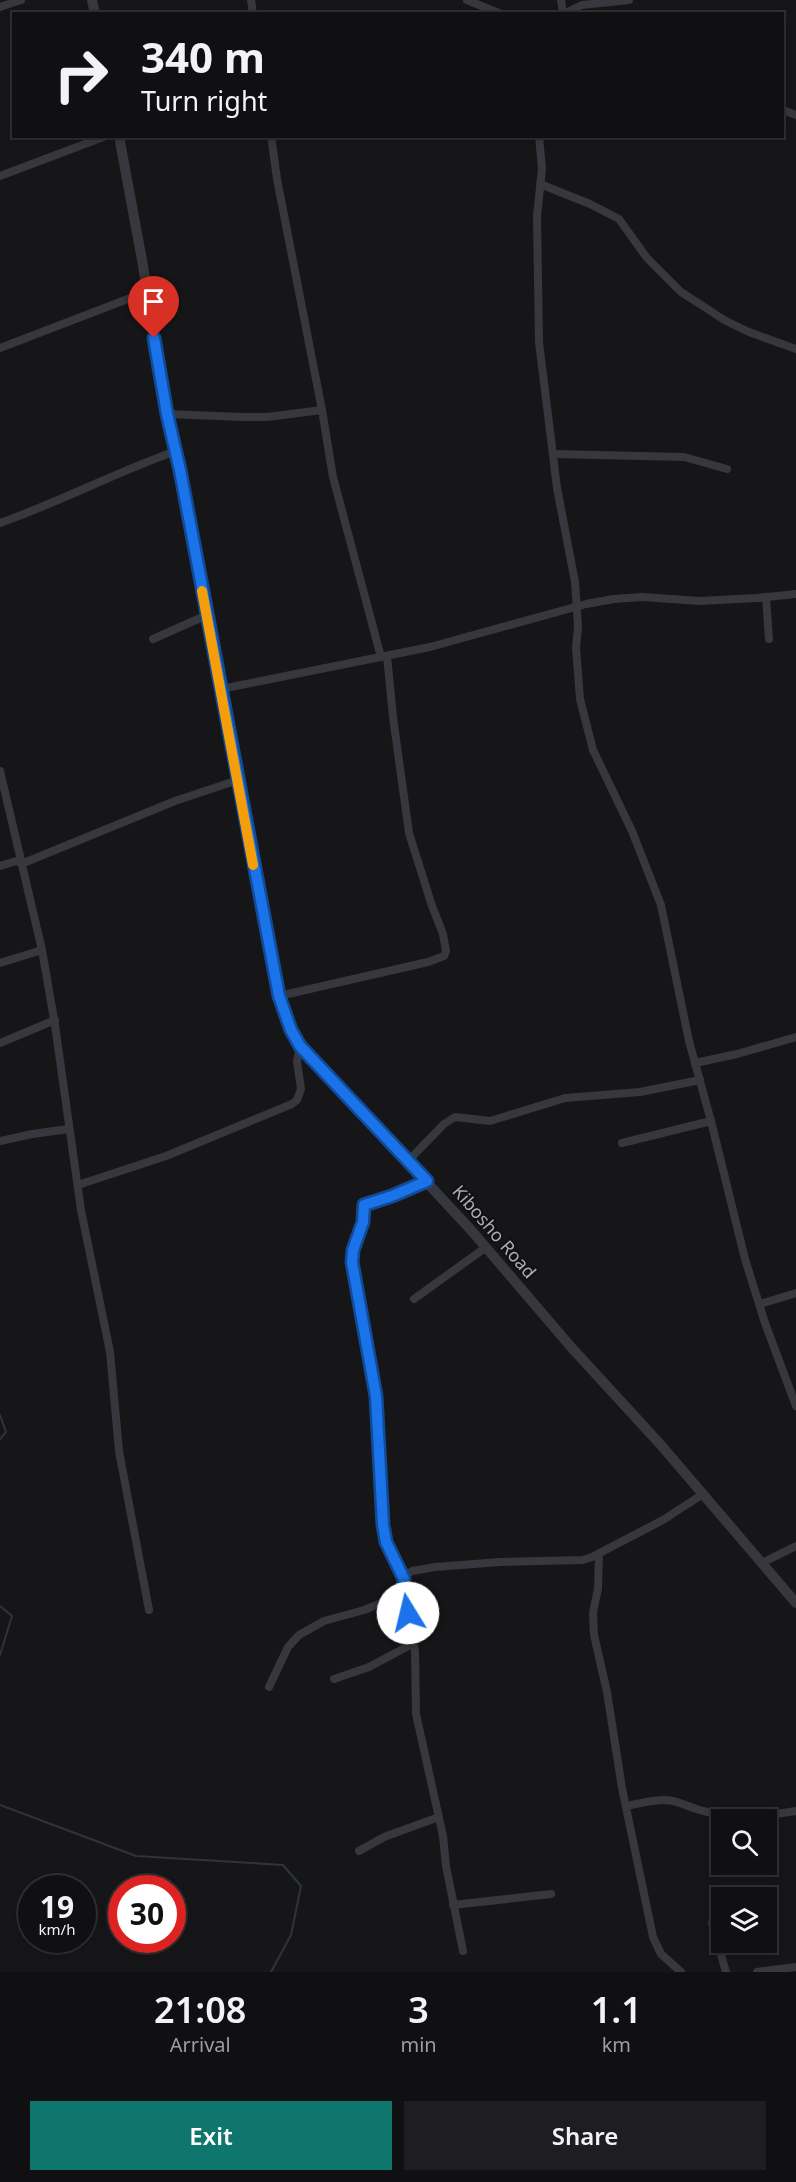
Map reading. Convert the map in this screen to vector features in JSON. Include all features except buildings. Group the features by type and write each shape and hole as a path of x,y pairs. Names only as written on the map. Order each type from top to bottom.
{"street":[{"path":"0,7 21,0"},
{"path":"467,0 496,12"},
{"path":"567,12 582,5 629,0"},
{"path":"0,176 101,138"},
{"name":"Kibosho Road","path":"119,138 167,414 176,451 279,996 291,1030 300,1046 427,1181 796,1603"},
{"path":"271,138 333,477 384,657 409,833 443,934 446,951 444,956 428,962 279,996"},
{"path":"539,138 542,158 537,216 539,342 553,454 577,606 580,699 593,750 632,831 661,905 695,1064 746,1259 796,1406"},
{"path":"540,184 591,204 619,219 647,258 681,292 726,321 796,349"},
{"path":"0,348 147,292"},
{"path":"167,414 242,417 322,410"},
{"path":"0,523 141,463 176,451"},
{"path":"553,454 684,457 727,469"},
{"path":"221,689 384,657 492,631 577,606 628,597 700,601 796,594"},
{"path":"766,597 769,639"},
{"path":"153,639 207,615"},
{"path":"0,771 36,917 55,1020 88,1249 110,1352 119,1451 149,1610"},
{"path":"0,866 21,862 175,801 238,780"},
{"path":"0,963 42,950"},
{"path":"0,1043 55,1020"},
{"path":"695,1064 796,1037"},
{"path":"78,1185 165,1156 292,1104 297,1100 301,1089 297,1061 300,1046"},
{"path":"408,1161 455,1117 490,1121 565,1098 640,1092 700,1080"},
{"path":"622,1143 711,1121"},
{"path":"0,1141 69,1129"},
{"path":"427,1181 364,1205 363,1222 353,1250 352,1262 376,1396 383,1525 386,1542 404,1579 404,1594 414,1643 417,1714 439,1817 463,1951"},
{"path":"414,1299 485,1248"},
{"path":"760,1304 796,1293"},
{"path":"404,1579 412,1571 435,1567 500,1562 583,1560 663,1520 703,1494"},
{"path":"762,1563 796,1546"},
{"path":"599,1554 598,1589 592,1627 607,1692 626,1806 653,1937 661,1954 681,1972"},
{"path":"269,1687 288,1647 305,1631 324,1621 364,1610 404,1594"},
{"path":"334,1679 369,1667 414,1643"},
{"path":"626,1806 675,1801 693,1809 712,1813 770,1815 796,1811"},
{"path":"359,1851 384,1837 439,1817"},
{"path":"453,1905 551,1894"},
{"path":"721,1953 726,1972"},
{"path":"758,1972 796,1967"}],"waterway":[{"path":"0,1415 6,1432 0,1439"},
{"path":"0,1606 12,1616 0,1655"},
{"path":"0,1805 136,1856 283,1865 301,1886 291,1935 271,1972"}],"slow traffic":[{"path":"202,591 253,865"}],"route":[{"path":"154,338 279,996 291,1030 300,1046 331,1082 427,1181 409,1190 364,1205 363,1222 355,1242 352,1262 376,1396 383,1525 386,1542 404,1579 403,1587 408,1613"}]}
